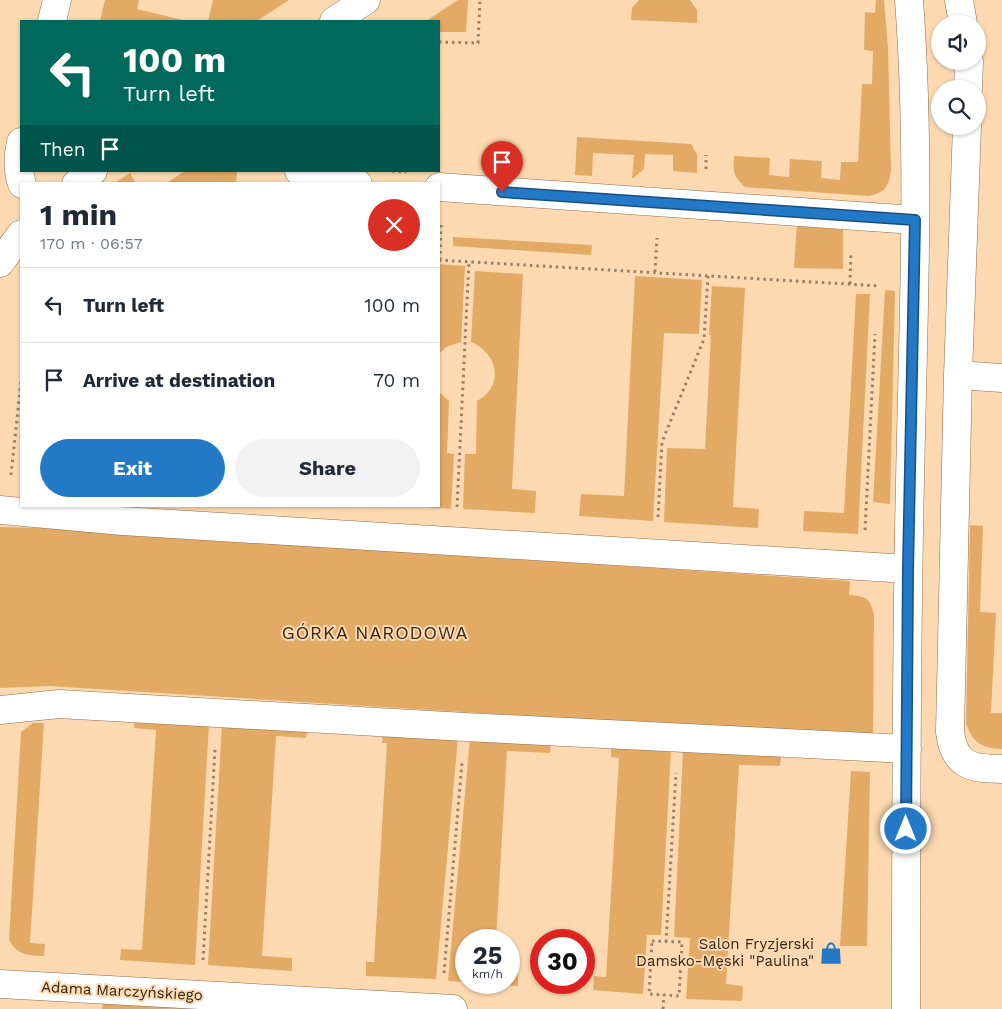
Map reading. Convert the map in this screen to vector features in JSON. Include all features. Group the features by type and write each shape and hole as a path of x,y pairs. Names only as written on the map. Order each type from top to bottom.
{"street":[{"path":"52,20 57,0"},
{"path":"336,20 366,0"},
{"path":"906,1009 908,569 915,220 915,102 909,0"},
{"path":"959,0 962,15"},
{"path":"967,135 958,375 950,732 952,747 959,758 969,766 1002,770"},
{"path":"20,148 18,172 21,182"},
{"path":"79,182 92,172"},
{"path":"300,172 316,181 330,182"},
{"path":"440,187 915,220"},
{"path":"0,263 20,235"},
{"path":"958,375 1002,378"},
{"path":"0,510 123,521 908,569"},
{"path":"0,710 59,704 465,728 906,749"},
{"name":"Adama Marczyńskiego","path":"0,984 447,1009"}],"path":[{"path":"440,42 478,44 480,0"},
{"path":"440,260 914,288"},
{"path":"457,515 469,261"},
{"path":"658,521 662,442 704,339 708,276"},
{"path":"865,538 875,325"},
{"path":"10,476 20,390"},
{"path":"201,995 217,712"},
{"path":"447,1009 465,728"},
{"path":"666,942 678,738"},
{"path":"652,941 682,942 679,996 664,995 648,994 652,941"},
{"path":"663,1009 664,995"}],"shaded area":[{"path":"105,0 139,0 137,9 183,20 100,20"},
{"path":"213,0 289,0 259,20 208,20"},
{"path":"458,0 468,0 466,32 440,32 440,20 428,20"},
{"path":"639,0 690,0 697,10 697,23 631,20 632,8"},
{"path":"876,0 884,0 888,48 891,171 889,182 885,189 868,196 745,187 738,180 735,173 734,156 770,158 769,175 789,177 790,159 822,161 821,178 840,180 841,162 858,162 862,84 872,84 873,51 864,50 865,12 875,13"},
{"path":"577,137 691,144 697,154 697,173 673,171 673,155 645,154 644,169 632,179 634,155 593,153 592,176 575,175"},
{"path":"183,172 237,172 236,182 168,182"},
{"path":"130,173 135,182 116,182"},
{"path":"797,223 843,230 843,269 794,268"},
{"path":"453,237 592,245 591,255 453,246"},
{"path":"440,264 465,266 461,342 446,347 440,353"},
{"path":"475,271 523,274 512,489 536,491 535,513 463,509 465,454 476,454 477,401 486,395 495,379 495,370 487,354 471,342"},
{"path":"635,276 702,280 699,334 664,333 653,521 579,516 581,494 624,496"},
{"path":"712,286 745,288 733,507 759,509 758,528 664,522 667,448 705,449"},
{"path":"885,290 895,291 890,504 873,502"},
{"path":"856,294 870,294 858,534 803,531 804,511 844,513"},
{"path":"440,393 449,401 447,453 454,454 451,509 426,507 440,507"},
{"path":"970,525 983,526 980,612 996,613 991,713 1002,713 1002,749 983,746 975,740 966,723"},
{"path":"0,527 40,528 850,581 849,595 860,596 869,601 874,615 873,738 49,686 0,688"},
{"path":"135,719 209,724 195,965 120,960 121,949 142,950 156,730 134,728"},
{"path":"33,723 44,723 30,943 45,944 44,956 23,954 15,948 9,939 21,732"},
{"path":"222,725 307,730 306,738 276,736 262,956 292,958 292,971 208,965"},
{"path":"383,732 458,737 436,979 366,976 366,962 374,962 387,743 382,743"},
{"path":"470,738 551,742 550,753 507,751 497,929 455,929 455,981 448,981"},
{"path":"611,746 671,750 661,935 647,935 643,994 595,990 595,976 606,977 619,758 611,757"},
{"path":"683,751 781,757 780,766 739,765 726,984 743,986 742,1001 686,999 690,938 674,937"},
{"path":"851,771 870,772 867,946 840,946"},
{"path":"103,1001 233,1009 102,1009"}],"place":[{"name":"Salon Fryzjerski Damsko-Męski \"Paulina\"","path":"831,953"}],"district":[{"name":"GÓRKA NARODOWA","path":"375,632"}],"route":[{"path":"502,192 915,220 908,569 906,829"}]}
